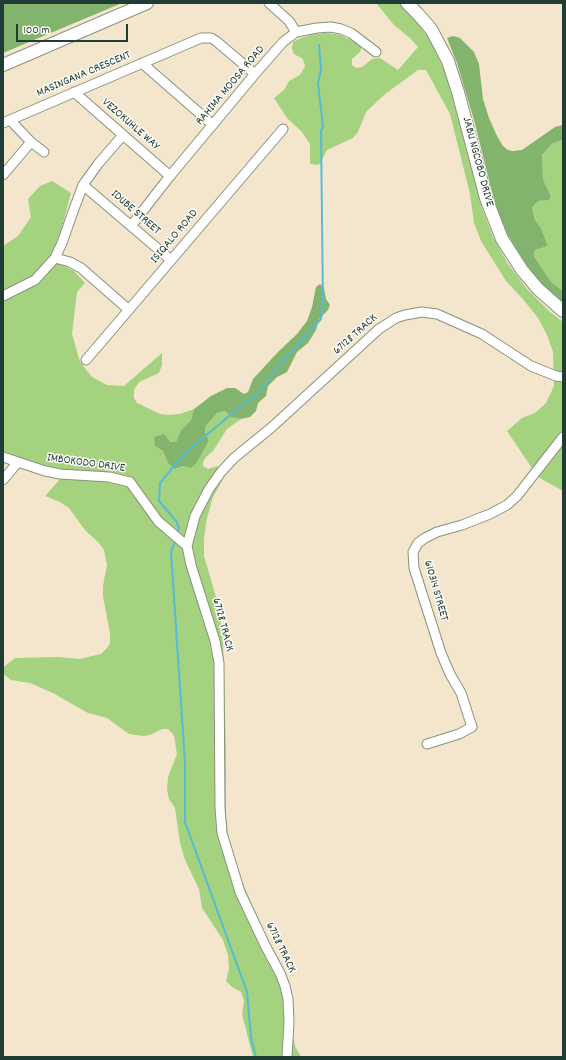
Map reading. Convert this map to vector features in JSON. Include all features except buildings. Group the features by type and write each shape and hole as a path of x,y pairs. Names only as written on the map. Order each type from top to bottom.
{"main road":[{"path":"3,65 147,3"},
{"name":"JABU NGCOBO DRIVE","path":"407,3 430,29 448,61 458,92 486,198 502,239 522,270 538,290 563,311"}],"street":[{"path":"268,3 288,20 296,32"},
{"name":"RAHIMA MOOSA ROAD","path":"131,226 170,176 255,74 283,42 296,32 331,27 341,29 351,33 376,52"},
{"name":"MASINGANA CRESCENT","path":"6,122 188,42 206,38 216,41 255,74"},
{"path":"142,63 213,125"},
{"name":"VEZOKUHLE WAY","path":"74,92 170,176"},
{"path":"6,122 44,152"},
{"name":"ISIQALO ROAD","path":"86,360 283,129"},
{"path":"3,296 35,280 55,258 64,239 83,184 123,135"},
{"path":"3,175 31,142"},
{"name":"IDUBE STREET","path":"83,184 171,260"},
{"path":"55,258 70,262 81,268 129,310"},
{"name":"67128 TRACK","path":"287,1057 288,999 285,986 240,892 222,834 220,808 219,663 215,641 191,565 187,546 195,516 209,489 221,472 234,458 272,427 387,323 396,318 422,312 438,314 482,334 531,366 560,377"},
{"name":"610314 STREET","path":"427,744 458,734 472,727 461,693 442,658 414,568 413,552 418,544 425,538 437,532 462,525 490,514 507,505 517,496 563,437"},
{"name":"IMBOKODO DRIVE","path":"3,457 45,471 60,474 109,477 130,482 158,521 187,546"},
{"path":"3,480 18,462"}],"green space":[{"path":"3,3 122,3 3,53"},
{"path":"376,3 399,3 419,24 433,46 444,70 452,95 482,208 493,237 508,264 527,289 549,311 563,322 563,491 538,477 507,431 522,418 535,413 546,403 554,386 553,352 547,335 538,318 506,281 481,241 474,223 470,194 450,114 426,70 418,70 385,94 366,112 358,132 353,138 327,150 319,165 310,164 310,144 302,132 287,118 274,98 284,90 289,81 300,75 305,66 303,59 294,54 292,49 293,42 314,34 327,33 341,35 360,45 360,52 352,59 352,65 356,68 362,67 372,59 380,58 398,70 418,47 410,38 394,25"},
{"path":"453,36 460,38 474,52 479,64 483,99 489,118 503,146 508,150 522,150 555,127 563,125 563,140 553,143 542,155 543,179 551,197 549,200 539,201 532,208 535,220 541,228 547,243 545,247 535,250 534,256 551,282 563,291 563,303 542,284 523,260 501,221 492,192 474,120 457,63 447,38"},
{"path":"563,140 563,291 551,282 534,256 535,250 545,247 547,243 541,228 535,220 532,208 539,201 549,200 551,197 543,179 542,155 553,143"},
{"path":"52,181 71,193 61,231 53,252 49,259 30,279 3,292 3,246 18,236 31,217 28,199 40,186"},
{"path":"57,262 74,271 85,283 77,292 72,334 80,362 92,377 107,385 124,386 162,353 162,365 159,373 139,382 134,390 134,398 137,403 160,414 180,414 194,409 191,420 181,430 176,442 155,446 163,451 168,463 176,469 183,466 208,438 205,432 206,426 217,413 225,411 231,417 241,419 227,429 213,451 203,462 203,466 208,469 217,466 220,469 222,481 213,497 207,518 204,538 204,556 218,604 223,639 226,815 229,843 238,873 286,980 295,1046 301,1057 253,1057 242,1014 244,1001 241,992 232,987 226,981 229,969 228,955 223,940 202,908 199,889 185,860 180,843 175,808 169,799 167,790 168,777 177,754 174,736 172,733 168,729 162,729 150,735 143,736 129,734 107,718 88,713 53,693 30,683 11,680 3,674 3,669 6,665 15,658 58,657 79,659 101,654 110,643 110,633 103,596 103,586 107,565 104,550 85,530 69,508 60,502 45,496 61,478 46,467 3,451 3,301 40,282"},
{"path":"320,284 324,288 326,299 330,305 328,310 319,319 316,330 308,343 297,352 287,372 277,377 268,386 266,396 258,403 256,411 250,417 241,419 231,417 225,411 217,413 206,426 205,432 208,442 197,462 191,468 183,466 175,469 168,463 163,451 155,446 154,437 164,434 170,442 176,442 181,430 191,420 194,409 211,396 227,388 235,388 244,394 248,392 253,379 297,334 307,321 312,307 316,287"}],"waterway":[{"path":"177,534 179,528 176,521 159,501 160,483 185,453 247,401 256,396 282,362 321,319 323,305 321,131 323,127 318,83 321,70 319,45"},
{"path":"175,541 171,552 185,763 185,822 247,992 251,1038 256,1057"}]}
